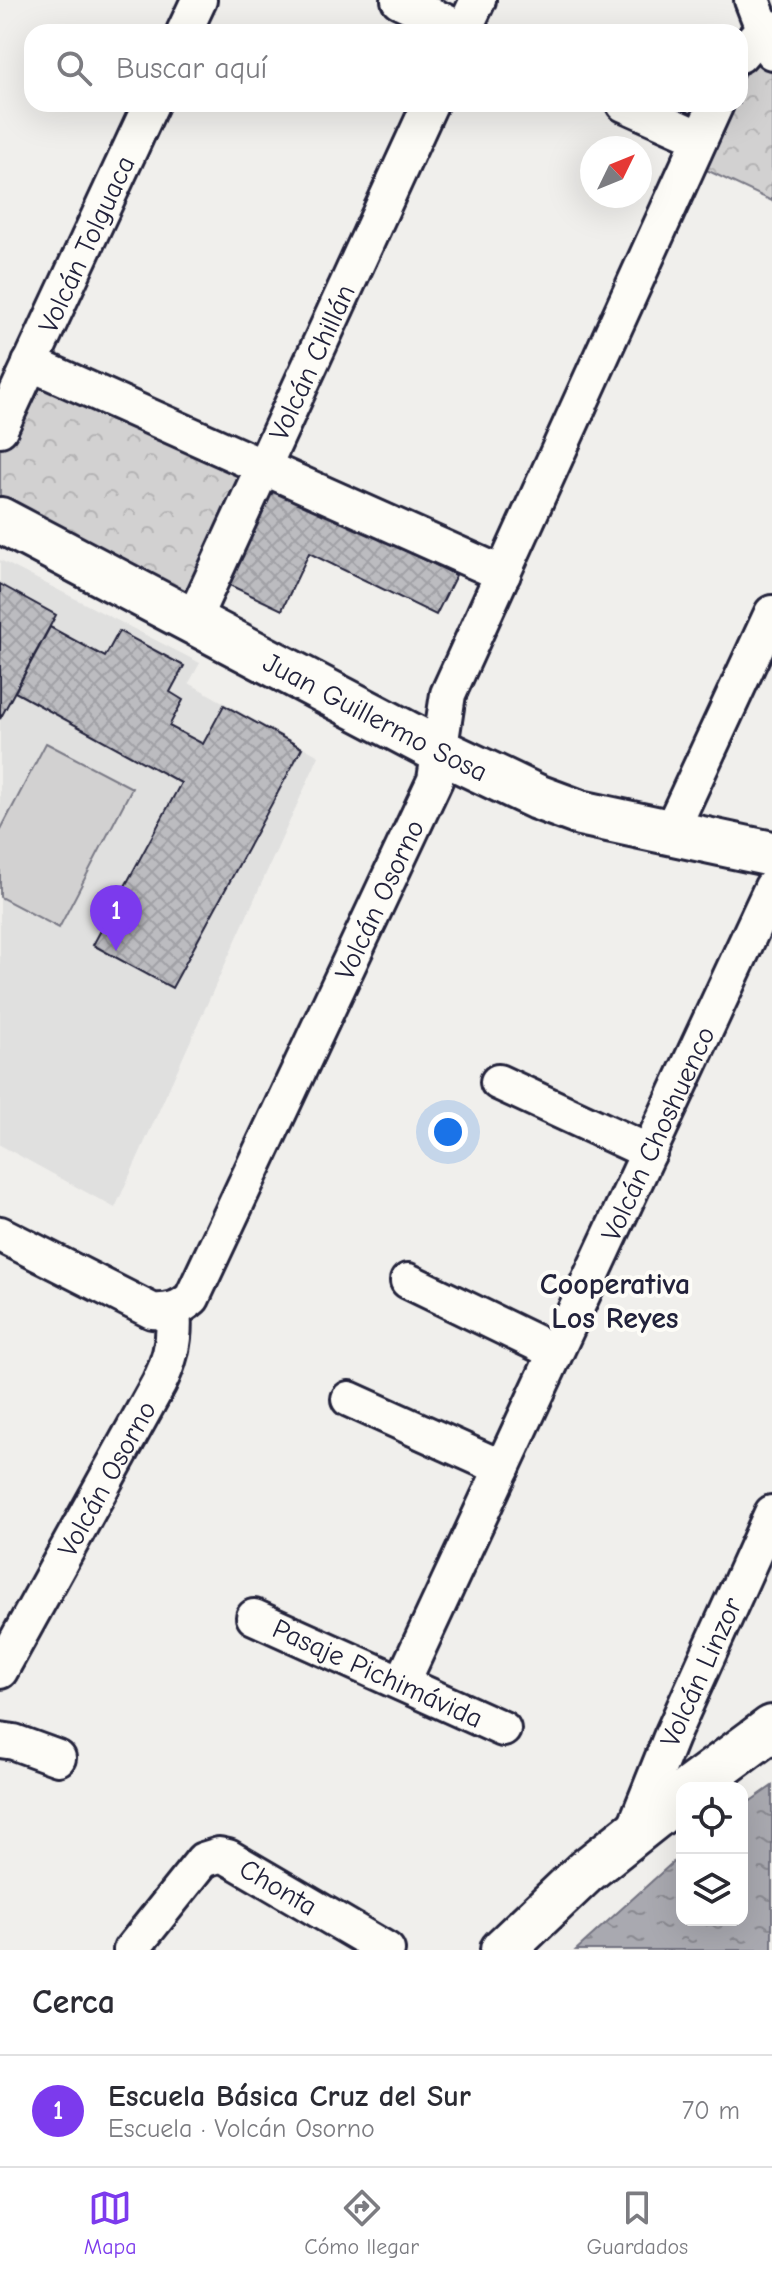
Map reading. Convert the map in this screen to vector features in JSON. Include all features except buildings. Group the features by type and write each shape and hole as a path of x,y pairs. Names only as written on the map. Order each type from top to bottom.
{"street":[{"path":"188,24 199,0"},
{"path":"399,0 448,24"},
{"path":"468,24 478,0"},
{"path":"748,46 755,38 769,37 752,0"},
{"name":"Volcán Tolguaca","path":"0,429 147,112"},
{"name":"Volcán Chillán","path":"192,622 426,112"},
{"path":"642,112 700,138"},
{"name":"Volcán Osorno","path":"0,1671 164,1374 173,1344 173,1311 192,1298 198,1287 435,780 448,694 712,112"},
{"path":"30,363 503,574"},
{"name":"Juan Guillermo Sosa","path":"0,520 438,750 537,797 580,813 772,854"},
{"path":"670,833 772,613"},
{"name":"Volcán Choshuenco","path":"402,1683 772,887"},
{"path":"498,1082 649,1152"},
{"path":"0,1234 141,1308 173,1311"},
{"path":"408,1281 555,1352"},
{"path":"349,1399 502,1468"},
{"name":"Volcán Linzor","path":"632,1834 671,1737 772,1513"},
{"name":"Pasaje Pichimávida","path":"254,1617 503,1729"},
{"path":"699,1782 772,1728"},
{"path":"0,1740 58,1758"},
{"path":"503,1950 585,1872 676,1800"},
{"name":"Chonta","path":"131,1950 203,1860 219,1855 228,1857 387,1950"}],"shaded area":[{"path":"0,560 200,663 189,683 319,756 115,1208 0,1145"}],"green space":[{"path":"762,41 772,67 772,201 698,166 725,112 748,112 748,68"},
{"path":"36,373 254,470 190,615 0,511 0,447"},
{"path":"46,743 132,788 59,928 0,897 0,831"}],"water":[{"path":"772,1786 772,1950 576,1950 676,1859 676,1926 748,1926 748,1803"}],"place":[{"name":"Escuela Básica Cruz del Sur","path":"116,951"}],"district":[{"name":"Cooperativa Los Reyes","path":"615,1301"}]}
